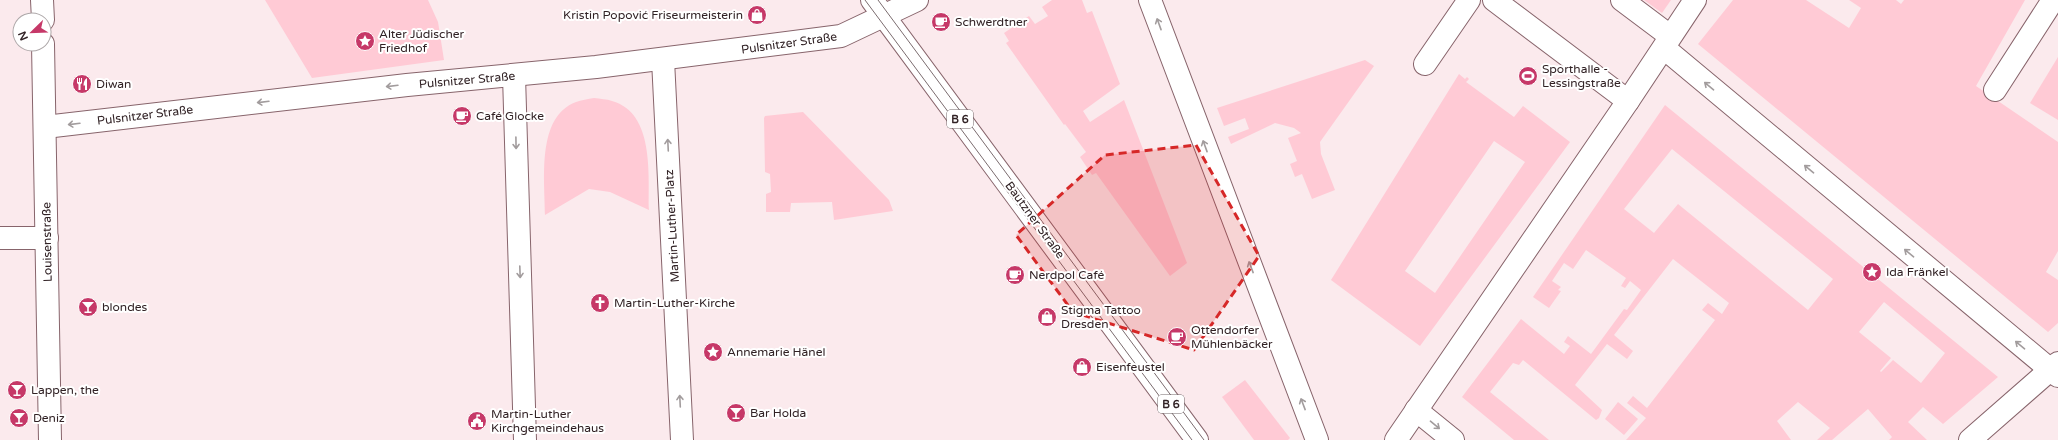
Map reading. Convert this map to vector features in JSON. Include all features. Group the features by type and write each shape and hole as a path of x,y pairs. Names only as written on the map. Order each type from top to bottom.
{"street":[{"path":"42,0 43,12"},
{"name":"Pulsnitzer Straße","path":"45,127 407,85 514,76 663,60 841,36 878,8 917,0"},
{"path":"1150,0 1317,440"},
{"path":"1425,64 1468,0"},
{"path":"1494,0 1628,101"},
{"path":"1622,0 1667,42 2055,370 1970,440"},
{"path":"1396,440 1628,101 1694,0"},
{"path":"1995,90 2053,0"},
{"name":"Bautzner Straße","path":"878,8 1197,440"},
{"name":"Louisenstraße","path":"43,52 50,440"},
{"name":"Martin-Luther-Platz","path":"663,60 682,440"},
{"path":"514,76 525,440"},
{"path":"0,238 47,238"},
{"path":"1416,410 1453,440"}],"highlighted area":[{"path":"1196,145 1259,256 1194,350 1073,312 1016,235 1105,155"}],"shaded area":[{"name":"Alter Jüdischer Friedhof","path":"265,0 428,0 438,22 444,60 312,78"},
{"path":"1052,0 1082,0 1087,13 1092,11 1120,84 1083,111 1090,122 1124,100 1187,263 1170,276 1096,173 1092,175 1080,157 1086,152 1065,124 1064,125 1006,43 1009,41 1004,33 1029,16 1035,24 1048,16 1042,7"},
{"path":"1644,0 1671,0 1662,13"},
{"path":"1733,0 1806,0 1849,28 1861,8 1849,0 1896,0 1901,4 1904,0 2025,0 1976,86 2058,142 2058,251 2046,272 2058,280 2058,323 2048,332 1698,44"},
{"path":"2058,57 2058,120 2030,103"},
{"path":"1365,60 1374,66 1320,142 1321,154 1335,190 1312,199 1302,174 1295,177 1290,164 1297,161 1288,138 1301,133 1294,128 1275,123 1231,144 1228,137 1249,129 1245,118 1224,126 1217,108"},
{"path":"1459,74 1465,79 1467,77 1469,79 1466,82 1514,117 1523,106 1570,142 1420,346 1331,280","holes":["1494,141 1525,162 1435,293 1405,271"]},
{"path":"594,98 610,100 626,108 636,118 646,147 649,180 649,210 610,192 589,189 545,215 544,168 549,135 554,121 563,110 576,102"},
{"path":"1665,105 1998,377 1943,424 1923,407 1908,422 1927,440 1889,440 1892,437 1868,409 1832,440 1817,440 1830,428 1798,402 1777,421 1791,440 1626,440 1646,418 1627,403 1633,396 1647,408 1715,320 1702,310 1708,303 1722,314 1729,303 1673,259 1614,335 1633,351 1627,359 1607,344 1575,385 1602,410 1599,418 1596,420 1523,360 1519,365 1513,363 1490,392 1549,440 1514,440 1462,397 1521,319 1564,354 1570,346 1564,342 1568,336 1591,354 1624,309 1627,310 1641,290 1630,281 1625,288 1621,286 1626,278 1586,250 1573,269 1564,263 1552,281 1561,287 1558,290 1561,291 1549,308 1533,297","holes":["1672,149 1833,279 1808,310 1678,204 1654,233 1624,209","1884,302 1945,353 1921,383 1893,360 1881,372 1880,371 1891,358 1859,332"]},
{"path":"803,112 889,200 893,211 834,220 832,202 791,203 790,212 766,212 766,194 771,192 770,174 765,172 764,118 765,116"},
{"path":"1245,380 1290,438 1288,440 1254,440 1222,397"},
{"path":"1618,402 1638,419 1624,435 1605,419"}],"tram line":[{"path":"865,0 1192,440"},
{"path":"878,0 1204,440"}],"place":[{"name":"Kristin Popović Friseurmeisterin","path":"757,15"},
{"name":"Schwerdtner","path":"941,22"},
{"name":"Alter Jüdischer Friedhof","path":"365,41"},
{"name":"Sporthalle - Lessingstraße","path":"1528,76"},
{"name":"Diwan","path":"82,84"},
{"name":"Café Glocke","path":"462,116"},
{"name":"Ida Fränkel","path":"1872,272"},
{"name":"Nerdpol Café","path":"1015,275"},
{"name":"Martin-Luther-Kirche","path":"600,303"},
{"name":"blondes","path":"88,307"},
{"name":"Stigma Tattoo Dresden","path":"1047,317"},
{"name":"Ottendorfer Mühlenbäcker","path":"1177,337"},
{"name":"Annemarie Hänel","path":"713,352"},
{"name":"Eisenfeustel","path":"1082,367"},
{"name":"Lappen, the","path":"17,390"},
{"name":"Bar Holda","path":"736,413"},
{"name":"Deniz","path":"19,418"},
{"name":"Martin-Luther Kirchgemeindehaus","path":"477,421"}]}
